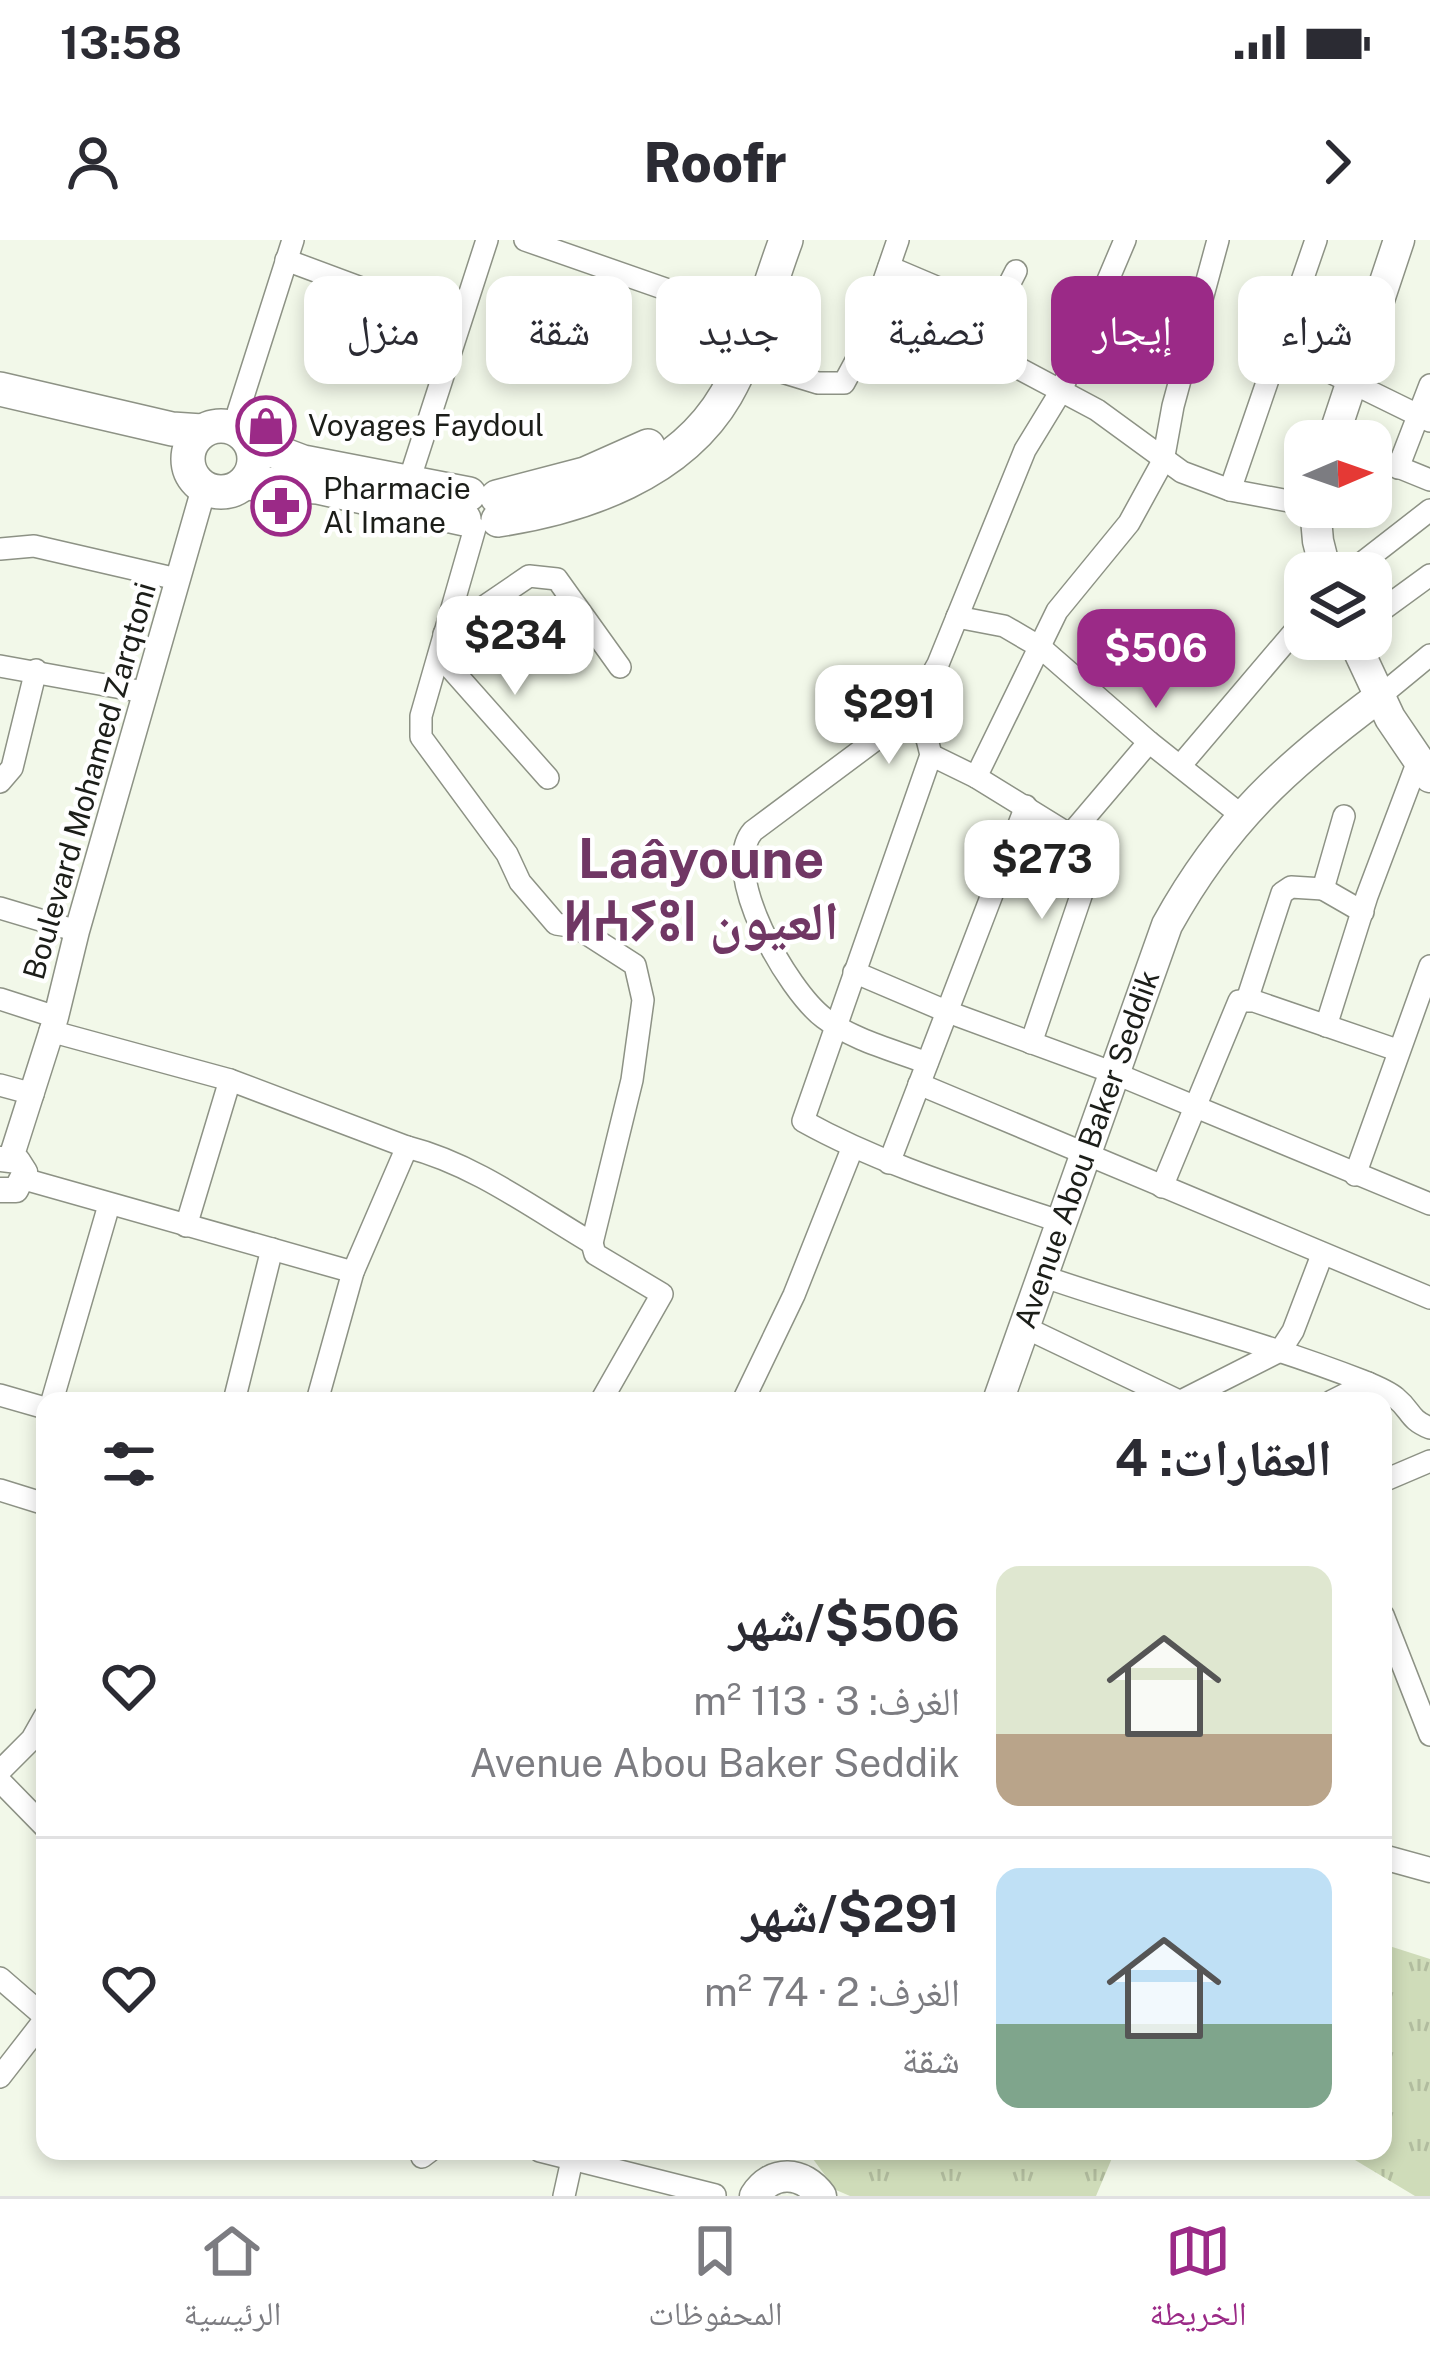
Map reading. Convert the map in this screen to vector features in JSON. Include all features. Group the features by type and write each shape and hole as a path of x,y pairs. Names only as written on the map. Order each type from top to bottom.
{"main road":[{"path":"750,276 763,240"},
{"path":"773,276 786,240"},
{"path":"1386,276 1399,240"},
{"path":"0,389 172,429 228,434 303,462 408,484 481,512 585,474 652,443 700,398 708,384"},
{"path":"0,412 151,448 175,458 197,480 225,493 244,483 317,487 481,512 589,498 663,461 710,418 729,384"},
{"path":"1339,420 1349,384"},
{"path":"197,480 189,448 228,434"},
{"path":"228,434 254,463 244,483"},
{"path":"1362,660 1379,697 1424,769"},
{"name":"Avenue Abou Baker Seddik","path":"1001,1392 1167,925 1241,815 1283,772 1379,697"},
{"path":"758,2191 770,2160"},
{"path":"800,2160 816,2190"},
{"path":"758,2191 781,2176 802,2178 816,2190"}],"street":[{"path":"462,312 487,240"},
{"path":"525,240 656,286"},
{"path":"821,383 844,383 898,240"},
{"path":"1125,240 1061,391 1024,450 938,664 910,714 753,831 743,847 744,882 767,939 814,1010 836,1027 1085,1154 1430,1298"},
{"path":"976,777 1057,611 1129,523 1163,461 1216,244 1189,240"},
{"path":"1304,276 1316,240"},
{"path":"228,434 289,250 348,276"},
{"path":"889,267 910,276"},
{"path":"1014,276 1016,272"},
{"path":"1027,373 1097,410 1163,461 1230,490 1284,500"},
{"path":"408,484 439,384"},
{"path":"1230,490 1268,384"},
{"path":"1349,384 1424,419"},
{"path":"1398,468 1424,419 1430,385"},
{"path":"1392,465 1430,480"},
{"name":"Boulevard Mohamed Zarqtoni","path":"6,1180 177,580 197,480"},
{"path":"1376,552 1430,511"},
{"path":"481,512 419,724 423,744 507,854 520,881 556,923 576,927 635,965 643,1000 632,1079 592,1243 595,1254 662,1294 606,1392"},
{"path":"1,553 52,550 177,580"},
{"path":"1392,602 1430,574"},
{"path":"441,645 529,576 548,576 557,579 620,667"},
{"path":"957,617 1004,626 1040,647 1241,815"},
{"path":"1180,766 1284,644"},
{"path":"441,645 548,778"},
{"path":"1379,697 1430,655"},
{"path":"0,666 144,692"},
{"path":"0,782 12,768 36,670"},
{"path":"910,714 931,755 802,1121 889,1163 1060,1222"},
{"path":"1070,835 1149,742"},
{"path":"931,755 1026,806 1070,835 1083,852 1087,874 1031,1043"},
{"path":"1326,1025 1363,912 1424,769"},
{"path":"889,1163 1026,806"},
{"path":"1323,889 1345,816"},
{"path":"1247,1000 1282,893 1291,887 1323,889 1363,912"},
{"path":"0,908 76,931"},
{"path":"1355,1175 1430,966"},
{"path":"854,973 1114,1073 1430,1204"},
{"path":"0,999 53,1024 230,1080 436,1154 592,1243"},
{"path":"1162,1186 1234,1006 1247,1000 1397,1050"},
{"path":"186,1226 230,1080"},
{"path":"0,1085 33,1094"},
{"path":"320,1392 353,1272 406,1147"},
{"path":"747,1392 787,1312 852,1148"},
{"path":"6,1180 353,1272"},
{"path":"55,1392 109,1205"},
{"path":"236,1392 272,1250"},
{"path":"1198,1392 1280,1351 1293,1331 1322,1255"},
{"path":"1042,1276 1280,1351 1385,1392"},
{"path":"1024,1327 1161,1392"},
{"path":"1350,1392 1368,1383"},
{"path":"0,1395 36,1405"},
{"path":"1392,1396 1413,1421 1430,1428"},
{"path":"1392,1476 1430,1461"},
{"path":"0,1490 36,1501"},
{"path":"1392,1639 1430,1735"},
{"path":"4,1760 36,1732"},
{"path":"0,1781 36,1818"},
{"path":"1392,1856 1430,1870"},
{"path":"0,1978 36,2010"},
{"path":"0,2077 36,2030"},
{"path":"564,2196 572,2160 716,2195 758,2191"}],"green space":[{"path":"1392,1947 1430,1959 1430,2196 1415,2196 1355,2160 1392,2160"},
{"path":"814,2160 1111,2160 1096,2196 850,2196 836,2190"}],"place":[{"name":"Voyages Faydoul","path":"266,426"},
{"name":"Pharmacie Al Imane","path":"281,506"}],"district":[{"name":"Laâyoune ⵍⵄⵢⵓⵏ العيون","path":"701,890"}]}
